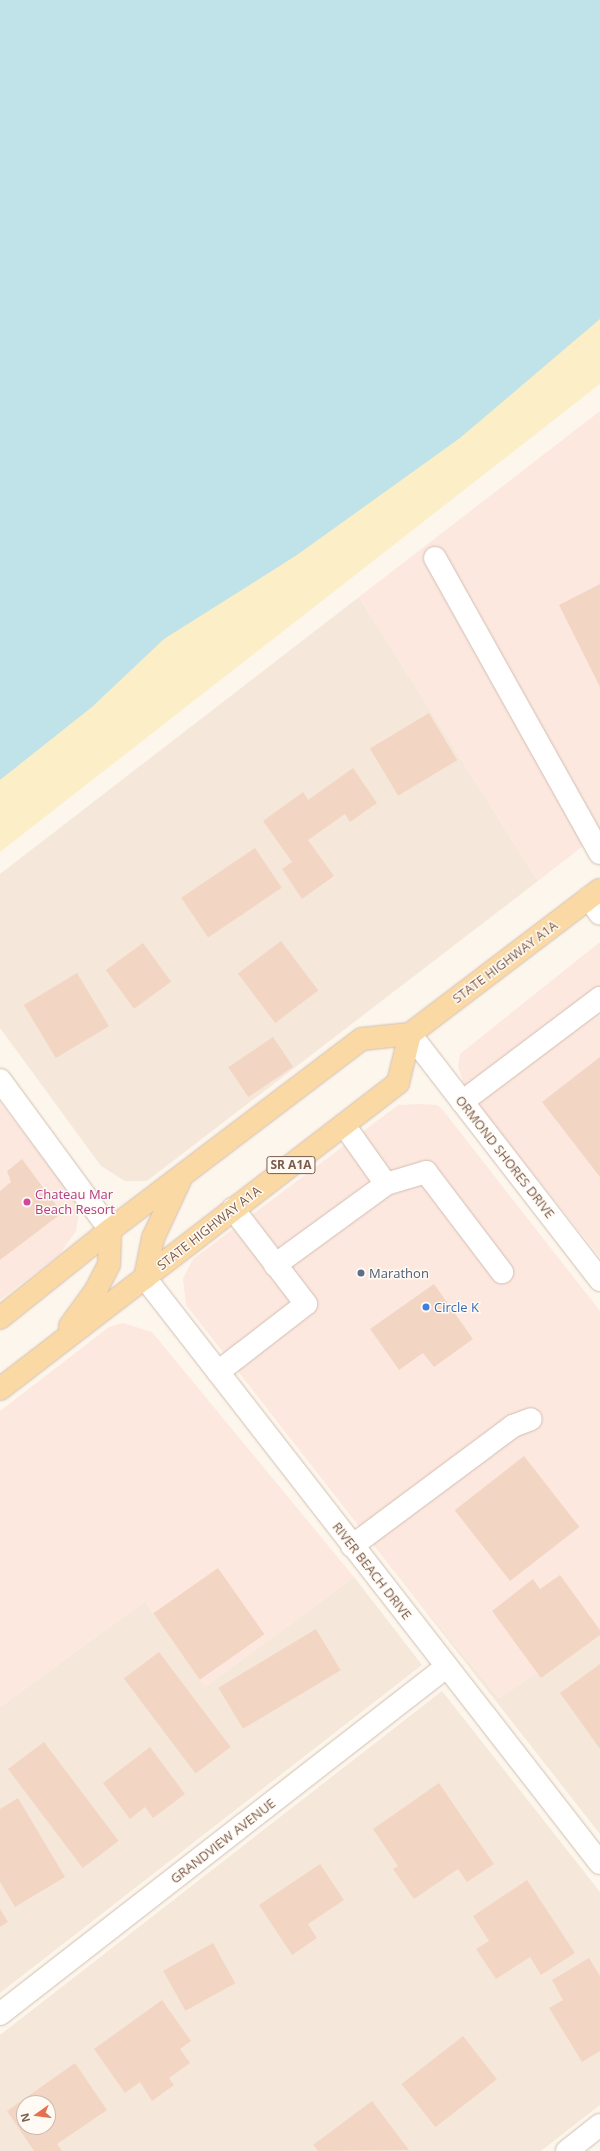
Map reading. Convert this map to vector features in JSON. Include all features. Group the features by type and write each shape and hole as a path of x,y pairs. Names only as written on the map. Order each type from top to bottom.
{"main road":[{"name":"STATE HIGHWAY A1A","path":"0,1389 398,1083 410,1034 596,901"},
{"path":"0,1318 110,1230 362,1039 410,1034"},
{"path":"145,1278 153,1238 183,1176"},
{"path":"36,1362 77,1318 96,1290 109,1264 110,1230"}],"street":[{"path":"435,558 600,853"},
{"path":"462,1102 600,998"},
{"name":"ORMOND SHORES DRIVE","path":"410,1034 599,1278"},
{"path":"0,1080 110,1230"},
{"path":"344,1125 386,1184"},
{"path":"275,1265 386,1184 426,1172 502,1272"},
{"path":"218,1372 306,1304 233,1209"},
{"name":"RIVER BEACH DRIVE","path":"145,1278 446,1667 600,1863"},
{"path":"352,1546 513,1426 531,1419"},
{"name":"GRANDVIEW AVENUE","path":"0,2014 446,1667"},
{"path":"567,2151 600,2125"}],"shaded area":[{"path":"600,411 600,833 538,881 359,597"},
{"path":"359,597 538,881 147,1181 125,1181 101,1166 0,1028 0,874"},
{"path":"600,942 600,1257 466,1090 458,1067 460,1054"},
{"path":"0,1102 80,1206 76,1231 60,1254 0,1300"},
{"path":"398,1105 437,1105 442,1109 600,1311 600,1630 499,1698 393,1570 186,1305 183,1279 193,1259"},
{"path":"123,1323 152,1332 354,1577 205,1687 145,1601 0,1707 0,1411 109,1327"},
{"path":"393,1570 499,1698 600,1630 600,1834"},
{"path":"354,1577 422,1665 0,1993 0,1707 145,1601 205,1687"},
{"path":"442,1691 600,1892 600,2105 541,2151 0,2151 0,2035"}],"sand":[{"path":"600,160 600,384 0,852 0,636"}],"water":[{"path":"0,0 600,0 600,319 460,438 297,555 164,639 92,707 0,780"}],"building":[{"path":"600,584 600,687 559,605"},
{"path":"429,713 457,760 398,796 370,749"},
{"path":"353,768 377,803 350,822 345,814 308,840 334,876 302,899 282,869 292,862 263,821 303,792 308,800"},
{"path":"255,848 282,888 208,938 181,898"},
{"path":"281,941 318,991 275,1023 238,973"},
{"path":"143,943 171,982 134,1009 106,970"},
{"path":"77,973 109,1026 56,1058 24,1005"},
{"path":"273,1037 293,1067 248,1097 228,1067"},
{"path":"600,1057 600,1177 542,1102"},
{"name":"Chateau Mar Beach Resort","path":"22,1159 62,1213 0,1260 0,1191 11,1182 7,1171"},
{"name":"Circle K","path":"434,1284 473,1339 434,1367 423,1353 399,1370 370,1329"},
{"path":"524,1456 579,1527 510,1581 455,1510"},
{"path":"218,1568 264,1634 200,1680 153,1613"},
{"path":"560,1575 600,1630 600,1635 541,1678 492,1611 533,1579 540,1589"},
{"path":"316,1629 341,1670 243,1729 218,1688"},
{"path":"159,1652 231,1747 195,1774 124,1678"},
{"path":"600,1664 600,1749 560,1693"},
{"path":"44,1742 119,1841 83,1868 8,1769"},
{"path":"150,1747 185,1794 153,1818 145,1807 130,1819 103,1783"},
{"path":"439,1783 494,1864 467,1882 458,1869 414,1899 393,1869 398,1866 373,1829"},
{"path":"18,1798 65,1877 15,1907 0,1882 0,1809"},
{"path":"320,1864 344,1900 308,1924 317,1938 292,1955 259,1905"},
{"path":"527,1880 575,1953 541,1975 530,1957 496,1979 476,1949 489,1941 473,1916"},
{"path":"0,1909 8,1922 0,1927"},
{"path":"213,1943 235,1983 185,2011 163,1971"},
{"path":"589,1958 600,1976 600,2051 582,2062 549,2008 563,2000 552,1980"},
{"path":"162,2000 191,2041 180,2049 190,2063 169,2078 174,2085 152,2101 140,2082 125,2093 94,2049"},
{"path":"463,2036 497,2079 435,2127 402,2084"},
{"path":"75,2063 107,2110 57,2144 62,2151 34,2151 23,2135 56,2135 56,2095 30,2095"},
{"path":"372,2101 409,2150 318,2151 313,2145"},
{"path":"16,2105 16,2124 7,2111"}],"place":[{"name":"Chateau Mar Beach Resort","path":"27,1202"},
{"name":"Marathon","path":"361,1273"},
{"name":"Circle K","path":"426,1307"}]}
